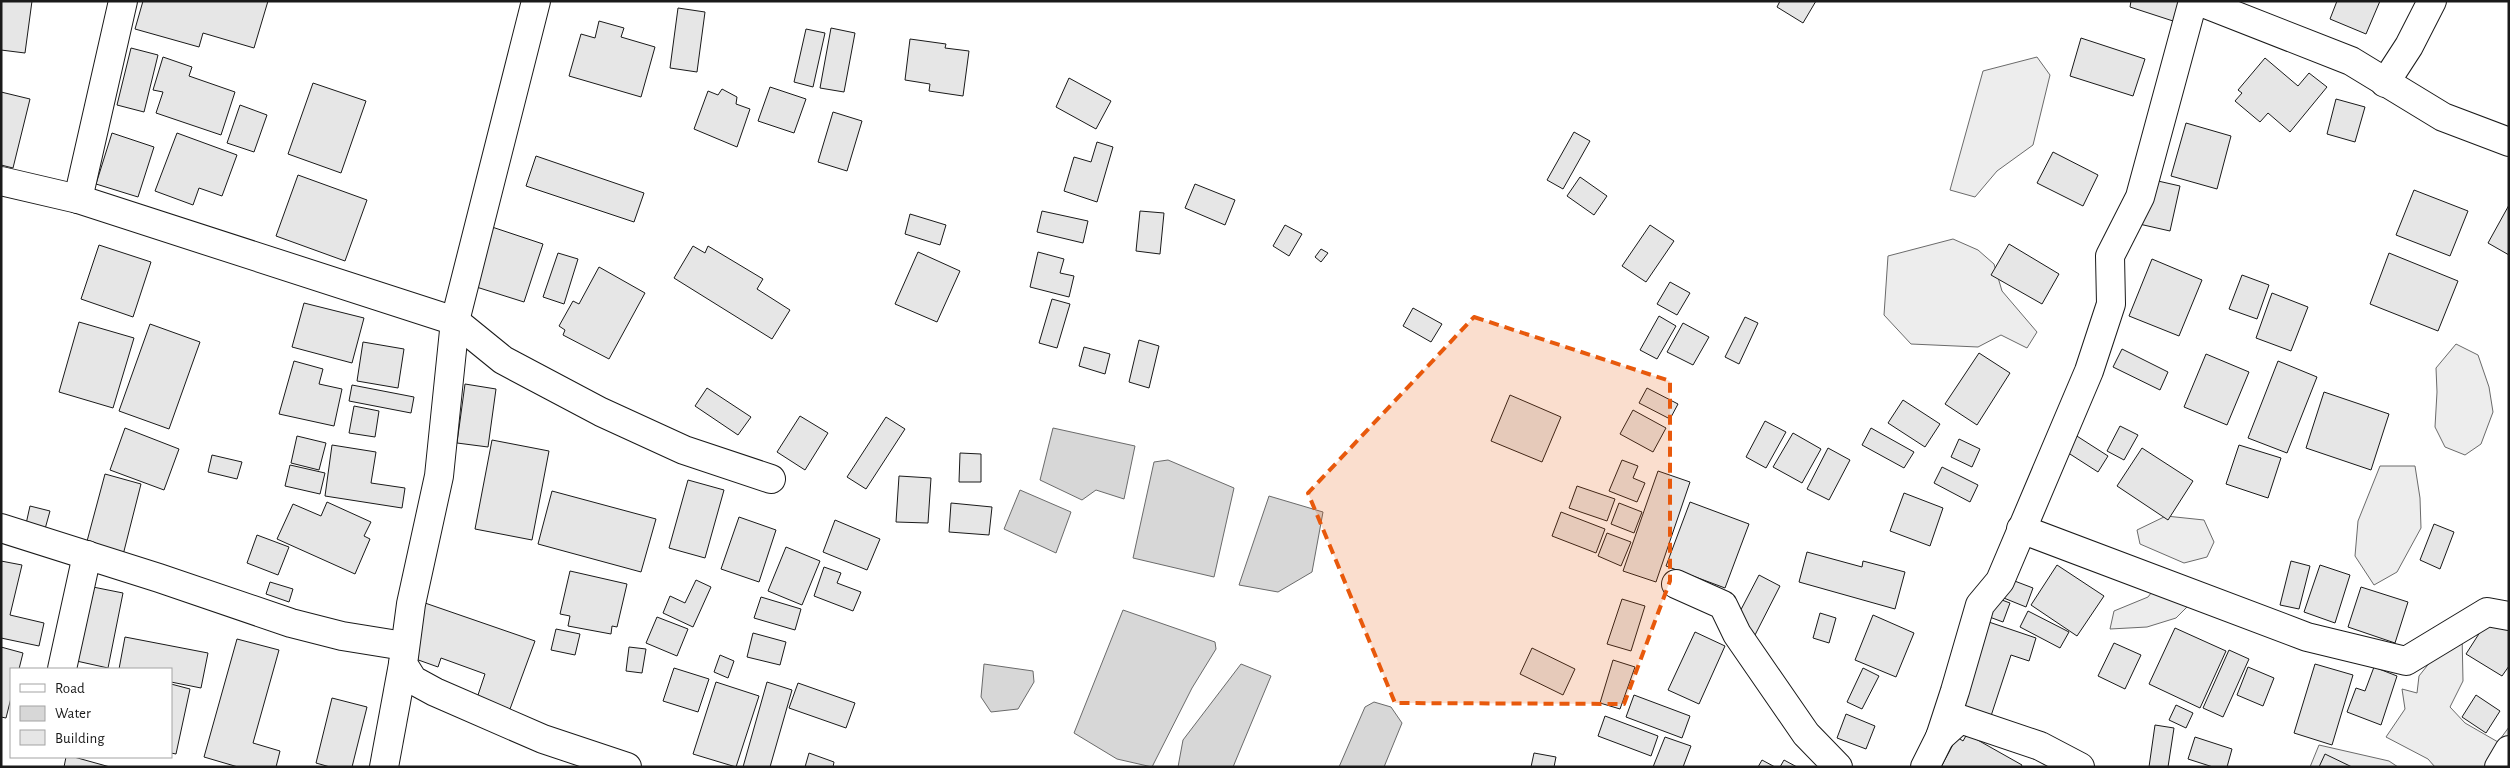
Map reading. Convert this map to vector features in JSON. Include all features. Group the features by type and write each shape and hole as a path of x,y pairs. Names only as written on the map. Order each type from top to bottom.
{"street":[{"path":"78,199 123,1"},
{"path":"384,767 403,655 439,476 455,321 536,1"},
{"path":"1925,767 1940,737 1968,653 1980,605 2000,581 2020,529 2089,370 2111,304 2110,256 2140,197 2193,1"},
{"path":"2198,1 2351,61 2443,117 2509,142"},
{"path":"2385,83 2409,46 2432,1"},
{"path":"1,181 78,199 455,321 503,360 601,412 684,450 771,479"},
{"path":"1,528 291,623 342,636 403,655"},
{"path":"2020,529 2307,637 2406,660 2487,612 2509,616"},
{"path":"62,668 87,555"},
{"path":"1676,584 1723,605 1737,634 1806,734 1838,767"},
{"path":"403,655 413,680 435,692 542,740 627,767"},
{"path":"1940,737 1960,719 2040,746 2080,767"},
{"path":"2499,767 2509,750"}],"highlighted area":[{"path":"1474,317 1670,381 1670,581 1624,704 1395,703 1308,493"}],"shaded area":[{"path":"2037,57 2050,75 2033,145 1997,171 1975,197 1950,190 1983,71"},
{"path":"1953,239 1978,250 1994,264 2002,291 2037,332 2027,348 2001,335 1978,347 1911,344 1884,315 1888,256"},
{"path":"2456,344 2478,355 2489,387 2493,412 2481,444 2465,455 2445,447 2435,427 2436,368"},
{"path":"2380,466 2415,466 2420,498 2421,528 2397,572 2374,585 2355,556 2358,521"},
{"path":"2166,516 2204,520 2214,542 2207,557 2184,563 2140,544 2137,530"},
{"path":"2162,579 2188,591 2187,607 2176,618 2147,627 2110,629 2114,611 2148,597"},
{"path":"2462,633 2463,681 2450,707 2465,723 2498,742 2509,727 2509,767 2435,767 2428,759 2386,737 2405,709 2402,689 2417,693 2419,676 2446,642"},
{"path":"2319,745 2389,761 2398,767 2310,767"}],"water":[{"path":"1053,428 1135,446 1124,499 1096,490 1082,500 1040,480"},
{"path":"1168,460 1234,488 1214,577 1133,558 1154,462"},
{"path":"1020,490 1071,512 1056,553 1004,529"},
{"path":"1269,496 1323,512 1312,572 1278,592 1239,585"},
{"path":"1123,610 1215,642 1216,649 1192,688 1152,767 1117,759 1074,733"},
{"path":"984,664 1033,671 1034,682 1018,709 991,712 981,697"},
{"path":"1241,664 1271,676 1233,767 1178,767 1183,740"},
{"path":"1374,702 1391,707 1402,723 1384,767 1339,767 1365,707"}],"building":[{"path":"1,1 32,1 25,53 1,50"},
{"path":"143,1 268,1 254,48 203,33 199,47 135,29"},
{"path":"1780,1 1816,1 1803,23 1777,7"},
{"path":"2131,1 2179,1 2173,21 2130,7"},
{"path":"2337,1 2380,1 2366,34 2330,19"},
{"path":"678,8 705,12 697,72 670,68"},
{"path":"599,21 624,28 621,37 655,47 641,97 569,76 581,34 595,38"},
{"path":"831,28 855,33 844,92 820,88"},
{"path":"806,29 825,33 813,87 794,82"},
{"path":"2081,38 2145,59 2133,96 2070,76"},
{"path":"910,39 946,44 945,48 969,51 963,96 929,91 930,84 905,80"},
{"path":"131,48 158,55 144,112 117,105"},
{"path":"163,57 192,67 189,76 235,92 221,135 156,113 163,92 153,90"},
{"path":"2265,58 2298,86 2309,73 2327,87 2290,132 2268,113 2260,122 2235,101 2242,93 2238,90"},
{"path":"1069,78 1111,101 1096,129 1056,107"},
{"path":"313,83 366,101 341,173 288,154"},
{"path":"770,87 806,99 794,133 758,121"},
{"path":"722,89 737,97 736,104 750,109 737,147 694,129 708,91 718,95"},
{"path":"1,92 30,99 13,168 1,165"},
{"path":"2336,99 2365,107 2355,142 2327,134"},
{"path":"240,105 267,115 254,152 227,143"},
{"path":"833,112 862,121 847,171 818,162"},
{"path":"2186,123 2231,136 2217,189 2171,176"},
{"path":"1574,132 1590,141 1563,189 1547,180"},
{"path":"112,133 154,147 138,197 96,184"},
{"path":"177,133 237,155 222,196 199,188 193,205 155,191"},
{"path":"1097,142 1113,147 1097,202 1064,191 1074,157 1091,162"},
{"path":"2053,152 2098,175 2083,206 2037,183"},
{"path":"536,156 644,193 634,222 526,186"},
{"path":"298,175 367,200 345,261 276,236"},
{"path":"2136,176 2180,186 2170,231 2126,221"},
{"path":"1580,177 1607,196 1594,215 1567,196"},
{"path":"1195,184 1235,200 1225,225 1185,208"},
{"path":"2414,190 2468,211 2450,256 2396,235"},
{"path":"2509,205 2509,255 2488,243"},
{"path":"1042,211 1088,221 1083,243 1037,232"},
{"path":"1140,211 1164,213 1160,254 1136,251"},
{"path":"910,214 946,225 940,245 905,234"},
{"path":"1285,225 1302,234 1289,256 1273,246"},
{"path":"1650,225 1674,241 1646,282 1622,266"},
{"path":"489,226 543,244 524,302 470,285"},
{"path":"2009,244 2059,274 2042,304 1991,275"},
{"path":"99,245 151,262 133,317 81,299"},
{"path":"693,246 705,253 708,246 763,279 757,289 790,310 772,339 674,278"},
{"path":"1321,249 1328,253 1321,262 1315,257"},
{"path":"918,252 960,271 937,322 895,304"},
{"path":"1038,252 1064,259 1060,273 1074,276 1069,297 1030,287"},
{"path":"558,253 578,259 564,304 543,297"},
{"path":"2389,253 2458,281 2438,331 2370,304"},
{"path":"2152,259 2202,280 2179,336 2129,316"},
{"path":"599,267 645,293 609,359 563,335 565,330 559,326 573,301 579,304"},
{"path":"2242,275 2269,285 2257,319 2229,309"},
{"path":"1670,282 1690,293 1677,315 1657,304"},
{"path":"2272,293 2308,307 2291,351 2256,338"},
{"path":"1052,299 1070,304 1057,348 1039,343"},
{"path":"304,303 364,318 352,363 292,347"},
{"path":"1413,308 1442,324 1431,342 1403,326"},
{"path":"1659,316 1676,326 1657,359 1640,350"},
{"path":"1745,317 1758,323 1739,364 1725,357"},
{"path":"79,322 134,338 113,408 59,392"},
{"path":"1683,323 1709,337 1693,365 1667,352"},
{"path":"150,324 200,342 169,429 119,411"},
{"path":"1139,340 1159,346 1149,388 1129,382"},
{"path":"363,342 404,349 398,388 357,381"},
{"path":"1084,347 1110,354 1105,374 1079,366"},
{"path":"2122,349 2168,372 2160,390 2113,367"},
{"path":"1979,353 2010,373 1977,425 1945,404"},
{"path":"2206,354 2249,372 2227,425 2184,407"},
{"path":"294,361 323,369 319,384 342,389 334,426 279,414"},
{"path":"2278,361 2317,377 2287,453 2248,438"},
{"path":"465,384 496,389 488,447 457,443"},
{"path":"352,385 414,397 411,413 349,401"},
{"path":"707,388 751,417 738,435 695,406"},
{"path":"1647,388 1678,404 1670,419 1639,403"},
{"path":"2324,392 2389,414 2371,470 2306,448"},
{"path":"1510,395 1561,417 1542,462 1491,441"},
{"path":"1903,400 1940,424 1925,447 1888,423"},
{"path":"354,406 379,411 375,437 349,433"},
{"path":"1633,410 1666,428 1653,452 1620,434"},
{"path":"800,416 828,433 805,470 777,452"},
{"path":"886,417 905,429 866,489 847,477"},
{"path":"1765,421 1786,432 1766,468 1746,457"},
{"path":"2120,426 2138,435 2124,460 2107,451"},
{"path":"125,428 179,449 164,490 110,470"},
{"path":"1871,428 1914,452 1904,468 1862,445"},
{"path":"2069,431 2108,456 2098,472 2059,447"},
{"path":"1793,433 1821,449 1802,483 1773,467"},
{"path":"297,436 326,443 319,470 291,463"},
{"path":"1959,439 1980,449 1972,467 1951,457"},
{"path":"492,440 549,451 532,540 475,529"},
{"path":"332,445 376,452 371,483 405,488 402,508 325,496"},
{"path":"2239,445 2281,458 2268,498 2226,484"},
{"path":"1828,448 1850,460 1829,500 1807,489"},
{"path":"2142,448 2193,481 2168,520 2117,486"},
{"path":"960,453 981,454 981,482 959,482"},
{"path":"212,455 242,462 237,479 208,472"},
{"path":"1622,460 1638,466 1633,478 1645,483 1637,502 1609,491"},
{"path":"290,465 325,473 320,494 285,486"},
{"path":"1942,467 1978,485 1970,502 1934,483"},
{"path":"1658,471 1690,482 1656,582 1623,571"},
{"path":"105,474 141,484 123,555 86,545"},
{"path":"899,476 931,478 928,523 896,522"},
{"path":"688,480 724,490 705,558 669,548"},
{"path":"1577,486 1615,499 1607,521 1569,508"},
{"path":"552,491 656,519 641,572 538,544"},
{"path":"1904,493 1943,508 1930,546 1890,531"},
{"path":"327,502 371,522 364,536 370,539 355,574 277,539 293,504 321,516"},
{"path":"1690,502 1749,524 1725,588 1666,566"},
{"path":"951,503 992,507 989,535 949,532"},
{"path":"1619,503 1642,512 1634,533 1611,524"},
{"path":"30,506 50,511 45,529 26,524"},
{"path":"1561,512 1605,529 1596,553 1552,536"},
{"path":"739,517 776,530 759,582 721,569"},
{"path":"835,520 880,539 867,570 823,552"},
{"path":"2434,524 2454,532 2440,569 2420,560"},
{"path":"1607,533 1631,542 1621,566 1598,556"},
{"path":"257,535 289,547 278,575 247,563"},
{"path":"786,547 820,561 802,605 768,591"},
{"path":"1807,552 1862,567 1863,561 1905,572 1895,609 1799,582"},
{"path":"1,561 22,565 10,615 44,623 39,646 1,638"},
{"path":"2291,561 2310,566 2299,609 2280,605"},
{"path":"2057,565 2104,596 2077,636 2031,605"},
{"path":"2320,565 2350,575 2335,623 2304,612"},
{"path":"824,567 841,573 837,583 861,592 853,611 814,596"},
{"path":"570,571 627,584 617,627 612,626 611,634 568,626 570,616 560,614"},
{"path":"1991,572 2033,588 2026,607 1984,590"},
{"path":"1759,575 1780,586 1755,635 1734,623"},
{"path":"696,580 711,587 693,627 663,613 670,596 685,603"},
{"path":"270,582 293,589 289,602 266,594"},
{"path":"88,586 123,593 108,668 72,660"},
{"path":"2361,587 2408,602 2395,643 2348,627"},
{"path":"1983,593 2010,603 2003,622 1976,612"},
{"path":"761,597 801,609 795,630 754,618"},
{"path":"1622,599 1645,606 1631,651 1607,644"},
{"path":"425,603 535,641 510,709 477,698 485,674 441,658 438,667 410,657"},
{"path":"2028,611 2069,632 2060,648 2020,627"},
{"path":"1820,613 1836,618 1829,643 1813,638"},
{"path":"1873,615 1914,633 1896,677 1855,660"},
{"path":"2491,615 2509,626 2509,666 2502,676 2466,654"},
{"path":"657,617 688,629 677,656 646,643"},
{"path":"1980,619 2036,638 2029,661 2011,655 1990,719 1951,706"},
{"path":"2175,628 2226,651 2200,708 2149,684"},
{"path":"556,629 580,634 575,655 551,650"},
{"path":"1695,632 1725,646 1699,704 1668,690"},
{"path":"753,633 786,642 780,665 747,657"},
{"path":"125,637 208,653 201,688 172,682 172,668 119,668"},
{"path":"237,639 279,650 253,743 280,751 276,767 238,767 204,757"},
{"path":"2114,643 2141,655 2125,689 2098,676"},
{"path":"1,647 23,653 19,668 10,668 10,702 6,718 1,717"},
{"path":"629,647 646,649 642,673 626,671"},
{"path":"1532,648 1575,669 1563,695 1520,674"},
{"path":"2229,650 2249,659 2223,717 2203,708"},
{"path":"720,655 734,661 728,678 714,672"},
{"path":"1613,660 1635,667 1620,709 1600,703"},
{"path":"2315,664 2353,675 2332,745 2294,733"},
{"path":"2248,667 2274,678 2263,706 2237,695"},
{"path":"2374,667 2397,676 2381,725 2347,712 2356,688 2365,691"},
{"path":"674,668 709,679 698,712 663,701"},
{"path":"1863,668 1879,676 1862,709 1847,702"},
{"path":"716,682 759,696 736,767 693,754"},
{"path":"767,682 792,690 770,767 743,767"},
{"path":"798,683 855,703 846,728 789,708"},
{"path":"172,684 190,689 176,754 172,753"},
{"path":"1634,695 1690,716 1682,738 1626,717"},
{"path":"2476,695 2500,711 2486,733 2462,717"},
{"path":"332,698 367,707 352,767 330,767 316,763"},
{"path":"2176,705 2193,713 2186,728 2169,720"},
{"path":"1846,714 1875,726 1866,749 1837,738"},
{"path":"1605,716 1658,736 1651,756 1598,736"},
{"path":"2155,725 2174,728 2168,767 2149,767"},
{"path":"1967,734 2022,765 2021,767 1941,767 1957,737 1963,741"},
{"path":"1665,737 1691,746 1683,767 1653,767"},
{"path":"2195,737 2232,749 2227,767 2213,767 2188,759"},
{"path":"809,753 834,762 833,767 805,767"},
{"path":"1534,753 1556,757 1554,767 1531,767"},
{"path":"2325,754 2352,767 2319,767"},
{"path":"66,758 78,758 110,767 64,767"},
{"path":"1762,760 1775,767 1758,767"},
{"path":"1784,760 1797,767 1780,767"}]}
